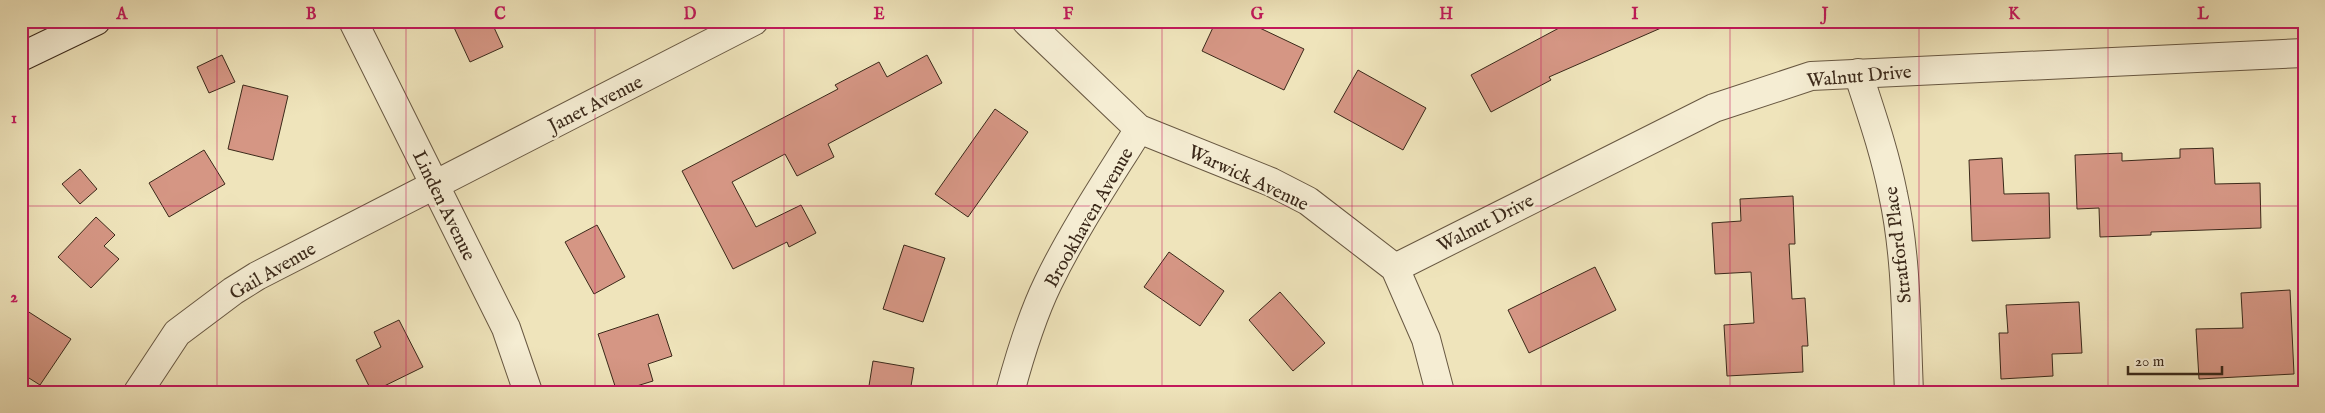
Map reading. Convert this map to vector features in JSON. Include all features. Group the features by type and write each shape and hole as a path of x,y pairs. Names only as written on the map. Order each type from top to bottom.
{"street":[{"path":"21,57 96,21"},
{"name":"Linden Avenue","path":"353,21 506,328 528,392"},
{"name":"Janet Avenue","path":"435,184 754,21"},
{"name":"Warwick Avenue","path":"1026,21 1139,128 1271,182 1308,201 1395,268 1426,339 1440,392"},
{"name":"Walnut Drive","path":"1395,268 1714,108 1811,76 2304,53"},
{"name":"Stratford Place","path":"1858,73 1883,152 1894,195 1903,271 1909,392"},
{"name":"Brookhaven Avenue","path":"1010,392 1031,324 1047,285 1070,239 1139,128"},
{"name":"Gail Avenue","path":"138,392 177,333 233,291 257,276 435,184"}],"building":[{"path":"451,21 491,21 503,47 470,62"},
{"path":"1216,21 1245,21 1304,49 1284,90 1202,51"},
{"path":"1556,21 1677,21 1549,77 1551,80 1491,112 1471,75 1559,28"},
{"path":"222,55 235,82 209,93 197,67"},
{"path":"927,55 942,83 828,144 834,157 797,176 785,154 732,182 756,227 801,205 816,233 789,247 787,242 733,269 682,171 838,89 835,85 879,62 887,77"},
{"path":"1358,70 1426,108 1403,150 1334,112"},
{"path":"243,85 288,96 273,160 228,149"},
{"path":"995,109 1028,132 968,217 935,194"},
{"path":"2213,148 2215,184 2260,183 2261,228 2151,232 2151,235 2100,237 2099,208 2077,209 2075,155 2122,153 2122,161 2180,158 2180,149"},
{"path":"204,150 225,184 169,217 149,183"},
{"path":"2002,158 2004,194 2049,193 2050,238 1972,241 1969,160"},
{"path":"80,169 97,189 80,204 62,184"},
{"path":"1793,196 1795,244 1789,244 1792,299 1805,298 1808,346 1802,346 1803,372 1727,376 1724,325 1754,323 1751,272 1715,274 1712,223 1741,221 1740,199"},
{"path":"96,217 115,235 104,246 119,259 91,288 58,257"},
{"path":"597,225 625,277 594,294 565,242"},
{"path":"904,245 945,258 923,322 883,309"},
{"path":"1169,252 1224,291 1200,326 1144,287"},
{"path":"1595,267 1616,310 1529,353 1508,310"},
{"path":"2290,290 2294,374 2199,379 2196,329 2243,328 2241,293"},
{"path":"1280,292 1325,343 1293,371 1249,320"},
{"path":"2079,302 2082,353 2052,354 2053,376 2001,379 1999,333 2008,333 2006,305"},
{"path":"21,307 71,339 40,385 21,373"},
{"path":"658,314 672,356 648,364 653,381 617,392 598,334"},
{"path":"399,320 423,367 372,392 356,360 381,347 374,332"},
{"path":"873,361 914,368 910,392 868,392"}]}
